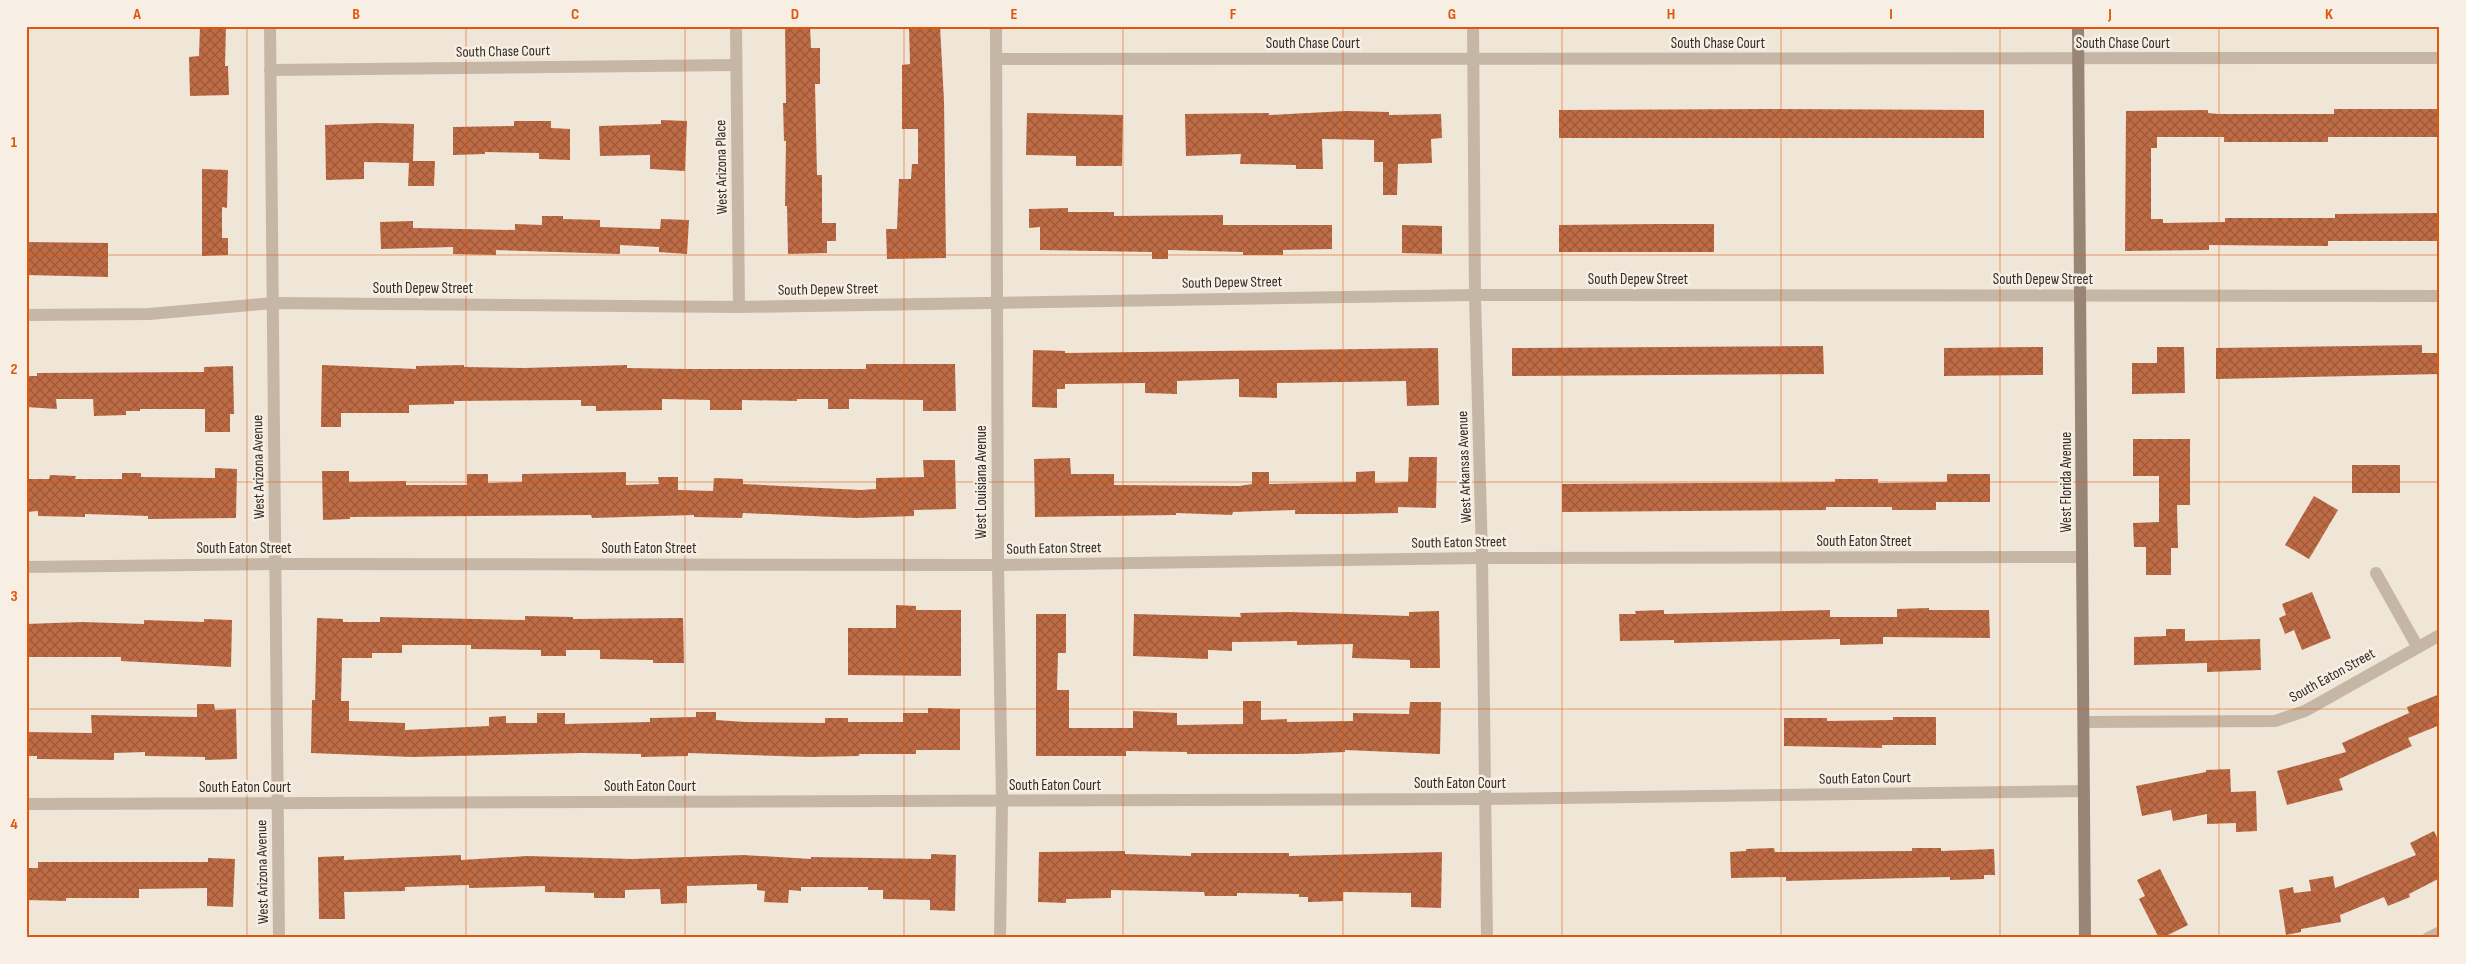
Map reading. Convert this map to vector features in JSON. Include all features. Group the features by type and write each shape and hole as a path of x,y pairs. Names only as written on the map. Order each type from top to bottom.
{"street":[{"name":"West Arizona Avenue","path":"270,26 278,938"},
{"name":"West Arizona Place","path":"736,26 739,307"},
{"name":"West Louisiana Avenue","path":"996,26 998,565 1002,802 1000,938"},
{"name":"West Arkansas Avenue","path":"1473,26 1475,295 1482,558 1487,938"},
{"name":"West Florida Avenue","path":"2078,26 2085,938"},
{"name":"South Chase Court","path":"997,59 2078,60 2440,58"},
{"name":"South Chase Court","path":"270,70 736,65"},
{"name":"South Depew Street","path":"26,315 149,314 272,303 739,307 1475,295 2440,296"},
{"name":"South Eaton Street","path":"26,567 275,564 998,565 1482,558 2082,557"},
{"path":"2376,573 2417,646"},
{"name":"South Eaton Street","path":"2084,722 2275,721 2305,711 2417,646 2440,635"},
{"name":"South Eaton Court","path":"26,804 1485,799 2084,791"},
{"path":"2428,938 2440,932"}],"building":[{"path":"200,26 226,26 225,66 228,66 229,95 190,96 189,57 199,56"},
{"path":"785,26 810,26 811,48 820,48 820,84 815,84 817,175 822,175 822,223 836,223 836,241 827,241 827,253 788,254 787,206 785,206 786,141 784,141 783,103 786,103"},
{"path":"909,26 940,26 944,101 946,258 887,259 886,229 897,229 899,179 911,179 912,164 918,164 918,129 902,129 902,65 910,64"},
{"path":"2334,109 2437,109 2437,137 2328,137 2328,142 2224,142 2224,137 2157,137 2157,148 2151,148 2151,219 2163,219 2163,223 2225,222 2225,218 2335,218 2335,214 2438,213 2438,241 2328,241 2328,246 2209,245 2209,250 2125,251 2126,111 2208,110 2208,113 2218,114 2334,114"},
{"path":"1559,110 1984,110 1984,138 1559,138"},
{"path":"1346,111 1389,112 1389,115 1441,114 1442,138 1431,139 1432,163 1398,164 1397,195 1383,195 1383,162 1374,162 1374,140 1322,139 1323,169 1296,169 1296,165 1240,164 1241,154 1186,156 1185,114 1269,113 1269,115"},
{"path":"1027,113 1123,115 1122,166 1076,166 1076,156 1026,155"},
{"path":"661,120 687,121 685,171 650,169 650,155 600,156 599,126 661,124"},
{"path":"514,121 551,121 551,128 570,129 570,160 539,159 539,153 485,152 485,154 453,155 453,127 514,126"},
{"path":"414,124 413,161 435,161 434,186 408,186 409,163 364,162 364,179 326,180 325,125"},
{"path":"202,169 228,170 227,208 222,207 222,238 228,238 228,255 202,256"},
{"path":"1068,208 1068,212 1114,212 1114,216 1223,215 1223,225 1332,225 1332,249 1283,250 1283,255 1243,255 1243,252 1168,250 1168,259 1152,259 1152,252 1040,250 1040,227 1029,228 1029,209"},
{"path":"542,216 563,216 563,219 600,220 600,227 660,229 661,219 689,220 687,254 659,252 659,247 620,245 620,254 496,250 496,255 453,254 453,247 381,249 380,222 413,221 413,228 515,230 515,224 542,225"},
{"path":"1714,224 1714,252 1559,252 1559,225"},
{"path":"1402,225 1442,226 1442,254 1402,253"},
{"path":"26,242 108,243 108,277 26,275"},
{"path":"2422,345 2422,353 2440,353 2440,374 2216,379 2216,348"},
{"path":"1823,346 1824,374 1512,376 1512,348"},
{"path":"2043,347 2043,375 1944,376 1944,348"},
{"path":"2157,347 2184,347 2185,393 2132,394 2132,363 2157,363"},
{"path":"1438,348 1439,405 1407,406 1406,381 1277,383 1277,398 1239,397 1239,379 1177,381 1177,394 1145,393 1145,383 1065,384 1065,389 1057,389 1057,408 1032,407 1033,350 1065,351 1065,353"},
{"path":"866,364 955,364 956,411 923,411 923,400 849,399 849,409 828,409 828,399 797,399 797,401 742,400 742,410 710,410 710,400 662,399 662,410 596,411 596,406 581,406 581,400 454,401 454,404 409,405 409,413 341,413 341,427 321,427 322,365 416,369 416,366 464,365 464,367 524,368 627,365 627,368 866,369"},
{"path":"233,366 234,414 230,414 230,432 205,432 205,409 140,409 140,411 126,411 126,415 94,416 93,399 56,399 57,409 26,407 26,376 37,376 37,373 204,372 204,367"},
{"path":"2133,439 2190,439 2190,505 2177,505 2178,548 2171,548 2171,575 2146,575 2146,547 2134,547 2133,523 2159,522 2159,476 2133,476"},
{"path":"1409,457 1437,457 1436,508 1398,507 1398,513 1295,514 1295,510 1233,512 1232,515 1176,513 1176,515 1035,517 1034,459 1070,458 1071,474 1114,474 1114,485 1239,486 1252,484 1252,472 1269,472 1269,484 1356,482 1356,472 1375,471 1375,483 1408,482"},
{"path":"923,460 955,460 956,509 914,510 914,516 856,518 743,513 742,518 694,517 694,515 592,518 591,515 350,517 350,519 323,520 322,471 349,471 349,482 406,481 406,485 467,485 467,474 488,474 488,483 522,482 522,474 626,472 626,485 659,484 658,477 678,477 678,490 713,491 714,478 743,479 743,484 861,490 876,489 876,478 924,477"},
{"path":"2352,465 2400,465 2400,493 2352,493"},
{"path":"215,468 237,469 236,518 148,519 148,516 85,514 85,517 38,516 38,511 26,512 26,479 49,479 50,475 76,476 75,479 122,479 122,473 141,473 141,477 215,478"},
{"path":"1947,474 1990,474 1990,502 1936,502 1936,510 1892,510 1892,507 1826,507 1826,510 1562,512 1562,484 1835,482 1835,479 1878,479 1878,483 1947,482"},
{"path":"2314,496 2338,510 2309,559 2285,545"},
{"path":"2312,592 2331,638 2302,650 2294,630 2285,634 2279,618 2286,615 2282,604"},
{"path":"896,605 916,606 916,610 961,610 961,676 848,675 848,628 896,628"},
{"path":"1929,608 1929,610 1989,610 1990,638 1883,637 1883,644 1840,645 1840,639 1674,643 1674,640 1620,641 1619,614 1636,614 1635,611 1664,610 1664,614 1830,610 1830,617 1897,617 1897,609"},
{"path":"1439,611 1440,668 1410,668 1410,660 1352,658 1353,644 1297,645 1297,641 1232,642 1232,651 1208,650 1208,659 1133,656 1134,614 1241,617 1240,613 1289,612 1409,616 1409,612"},
{"path":"1036,614 1066,614 1066,653 1058,653 1057,690 1069,690 1069,728 1133,728 1133,711 1177,713 1177,725 1243,724 1243,701 1261,701 1261,720 1287,719 1287,722 1353,721 1353,713 1409,714 1410,702 1441,702 1440,754 1345,750 1345,752 1297,754 1187,754 1187,752 1126,751 1126,756 1036,756"},
{"path":"525,616 573,617 573,619 683,618 684,663 653,663 653,660 600,659 600,650 566,650 566,656 541,656 541,650 471,649 471,645 402,645 402,653 372,653 372,658 342,658 341,701 349,701 349,721 405,723 405,730 489,726 489,717 506,716 506,723 537,723 537,713 565,713 565,724 650,722 650,718 696,717 696,712 716,712 716,720 745,722 825,723 825,718 848,718 848,722 903,722 903,713 928,713 928,708 960,709 960,750 916,750 916,754 859,754 859,756 811,757 688,753 688,756 641,757 641,754 582,753 412,757 311,753 312,700 315,700 317,618 343,619 343,622 380,622 380,617 525,620"},
{"path":"204,619 232,620 231,667 121,661 121,657 26,657 26,624 82,622 144,624 144,620 204,622"},
{"path":"2166,629 2185,629 2185,641 2260,639 2261,670 2207,672 2207,663 2134,665 2134,637 2166,636"},
{"path":"2440,694 2440,725 2408,738 2412,746 2339,779 2343,790 2287,805 2277,771 2346,752 2342,743 2409,713 2407,707"},
{"path":"197,704 214,704 215,710 236,709 237,759 205,760 205,757 145,756 145,752 114,753 114,760 37,759 37,756 26,756 26,732 92,733 91,715 197,717"},
{"path":"1893,717 1936,717 1936,745 1882,745 1882,748 1784,746 1784,718 1827,718 1827,721 1893,720"},
{"path":"2230,769 2231,792 2256,791 2257,831 2236,832 2236,823 2207,824 2207,814 2173,821 2171,810 2142,816 2136,786 2206,772 2206,770"},
{"path":"2434,831 2440,844 2440,878 2409,894 2410,897 2388,906 2384,897 2340,915 2341,922 2301,929 2301,932 2286,935 2279,890 2293,887 2294,893 2311,891 2309,880 2333,876 2335,888 2416,855 2410,843"},
{"path":"1774,848 1775,852 1912,851 1912,848 1941,848 1941,851 1994,849 1995,875 1984,875 1984,879 1950,880 1950,877 1786,881 1786,877 1731,878 1730,852 1746,851 1746,849"},
{"path":"1125,851 1125,854 1191,856 1191,853 1289,853 1289,856 1442,852 1441,908 1411,907 1411,893 1343,892 1343,901 1308,902 1308,897 1299,897 1299,894 1237,893 1237,896 1205,896 1204,892 1111,890 1111,898 1066,899 1066,903 1038,902 1039,852"},
{"path":"931,854 956,855 955,911 930,910 930,900 883,899 883,890 868,890 868,887 801,887 801,891 789,890 788,903 764,902 765,891 757,890 757,884 687,886 687,903 661,904 660,889 625,890 625,898 594,898 594,893 545,892 545,886 469,888 469,885 405,887 405,891 344,892 345,919 319,919 318,857 344,856 344,860 461,855 461,860 527,856 632,859 743,855 811,859 811,857 931,859"},
{"path":"208,858 235,859 233,907 207,906 207,888 139,889 139,898 66,898 66,901 26,900 26,868 38,868 38,862 208,862"},
{"path":"2160,869 2188,925 2162,938 2159,938 2139,899 2145,896 2137,880"}]}
